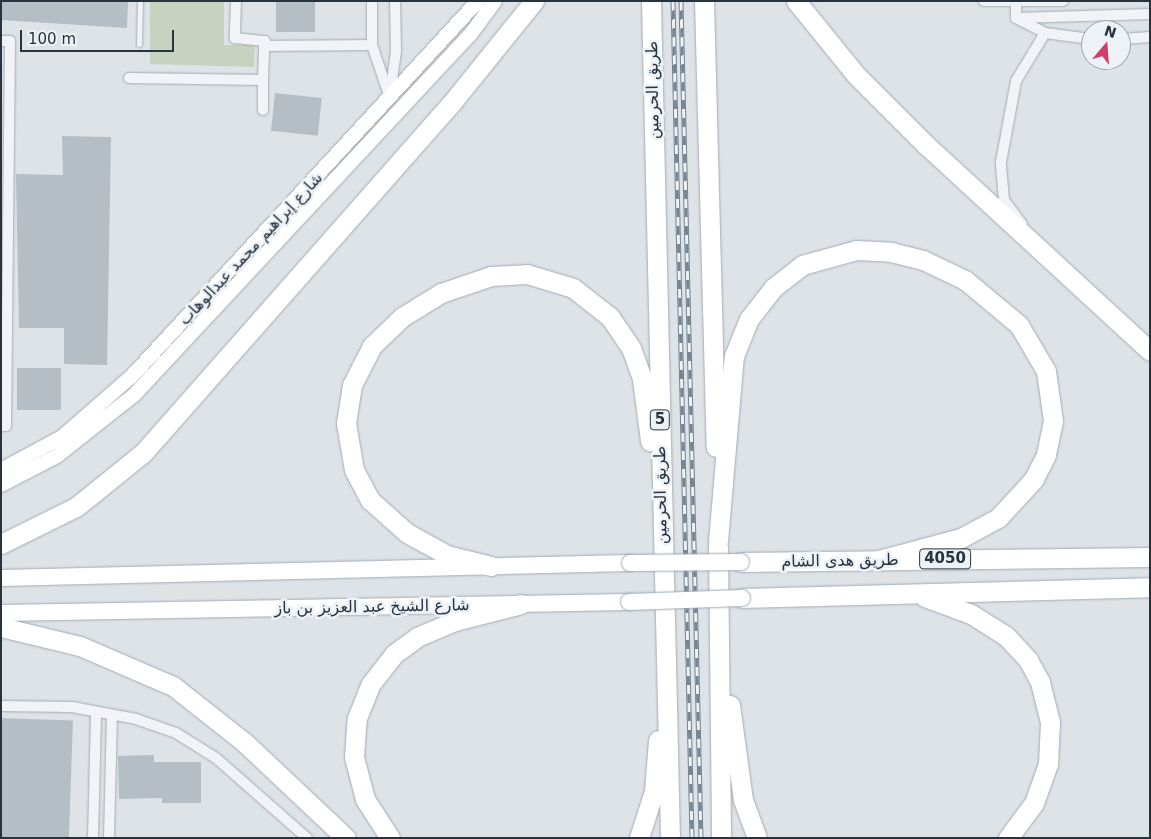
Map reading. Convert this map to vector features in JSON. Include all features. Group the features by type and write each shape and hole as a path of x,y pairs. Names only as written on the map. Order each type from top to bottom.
{"highway":[{"path":"1,544 76,507 143,453 450,105 534,1"},
{"name":"طريق الحرمين","path":"652,1 662,545 666,620 670,838"},
{"path":"704,1 718,541 721,838"},
{"path":"796,1 856,75 926,145 1150,351"},
{"path":"718,541 734,356 749,319 773,288 802,265 842,252 883,251 923,260 952,272 1007,312 1041,358 1050,385 1053,414 1050,442 1041,467 1008,510 961,538 879,560"},
{"path":"491,566 433,548 382,512 354,470 346,423 356,375 372,346 390,327 442,293 496,275 539,276 574,288 602,308 625,337 642,379 662,545"},
{"name":"طريق هدى الشام","path":"741,562 1150,557"},
{"path":"742,598 1150,586"},
{"path":"904,592 955,607 999,631 1021,650 1040,682 1050,722 1048,764 1034,803 1008,838"},
{"path":"390,838 366,799 354,757 357,718 370,685 394,654 430,631 521,604"},
{"path":"639,838 654,791 666,620"},
{"path":"719,624 743,800 757,838"},
{"path":"1,627 80,646 173,686 244,742 346,838"}],"main road":[{"path":"1,578 741,562"},
{"name":"شارع الشيخ عبد العزيز بن باز","path":"1,613 628,602 742,598"}],"street":[{"path":"236,1 235,38 265,41 263,110"},
{"path":"372,1 372,46 390,98"},
{"path":"390,98 396,51 395,1"},
{"name":"شارع إبراهيم محمد عبدالوهاب","path":"1,470 62,437 132,376 478,1"},
{"path":"1,485 57,456 134,395 470,35 495,1"},
{"path":"984,1 1063,1"},
{"path":"1016,2 1016,18"},
{"path":"1016,18 1150,14"},
{"path":"1016,18 1045,33 1081,38"},
{"path":"1041,249 1004,200 1001,162 1016,81 1045,33"},
{"path":"1131,38 1150,37"},
{"path":"1,41 10,41 3,426"},
{"path":"264,46 372,46"},
{"path":"129,78 263,80"},
{"path":"1,706 72,707 162,727 196,745 307,838"},
{"path":"93,838 96,712"},
{"path":"109,838 112,715"}],"lane":[{"path":"139,44 140,1"}],"green space":[{"path":"150,1 224,1 224,45 255,45 254,67 150,64"}],"building":[{"path":"1,1 128,1 127,28 1,20"},
{"path":"276,1 315,1 315,32 276,32"},
{"path":"275,93 322,98 318,136 271,131"},
{"path":"62,136 111,137 107,365 64,364 64,328 19,328 16,174 63,175"},
{"path":"17,368 61,368 61,410 17,410"},
{"path":"1,718 73,721 69,838 1,838"},
{"path":"154,755 154,762 201,762 201,803 162,803 162,798 119,799 118,756"}],"railway":[{"path":"673,1 692,838"},
{"path":"681,1 701,838"}]}
